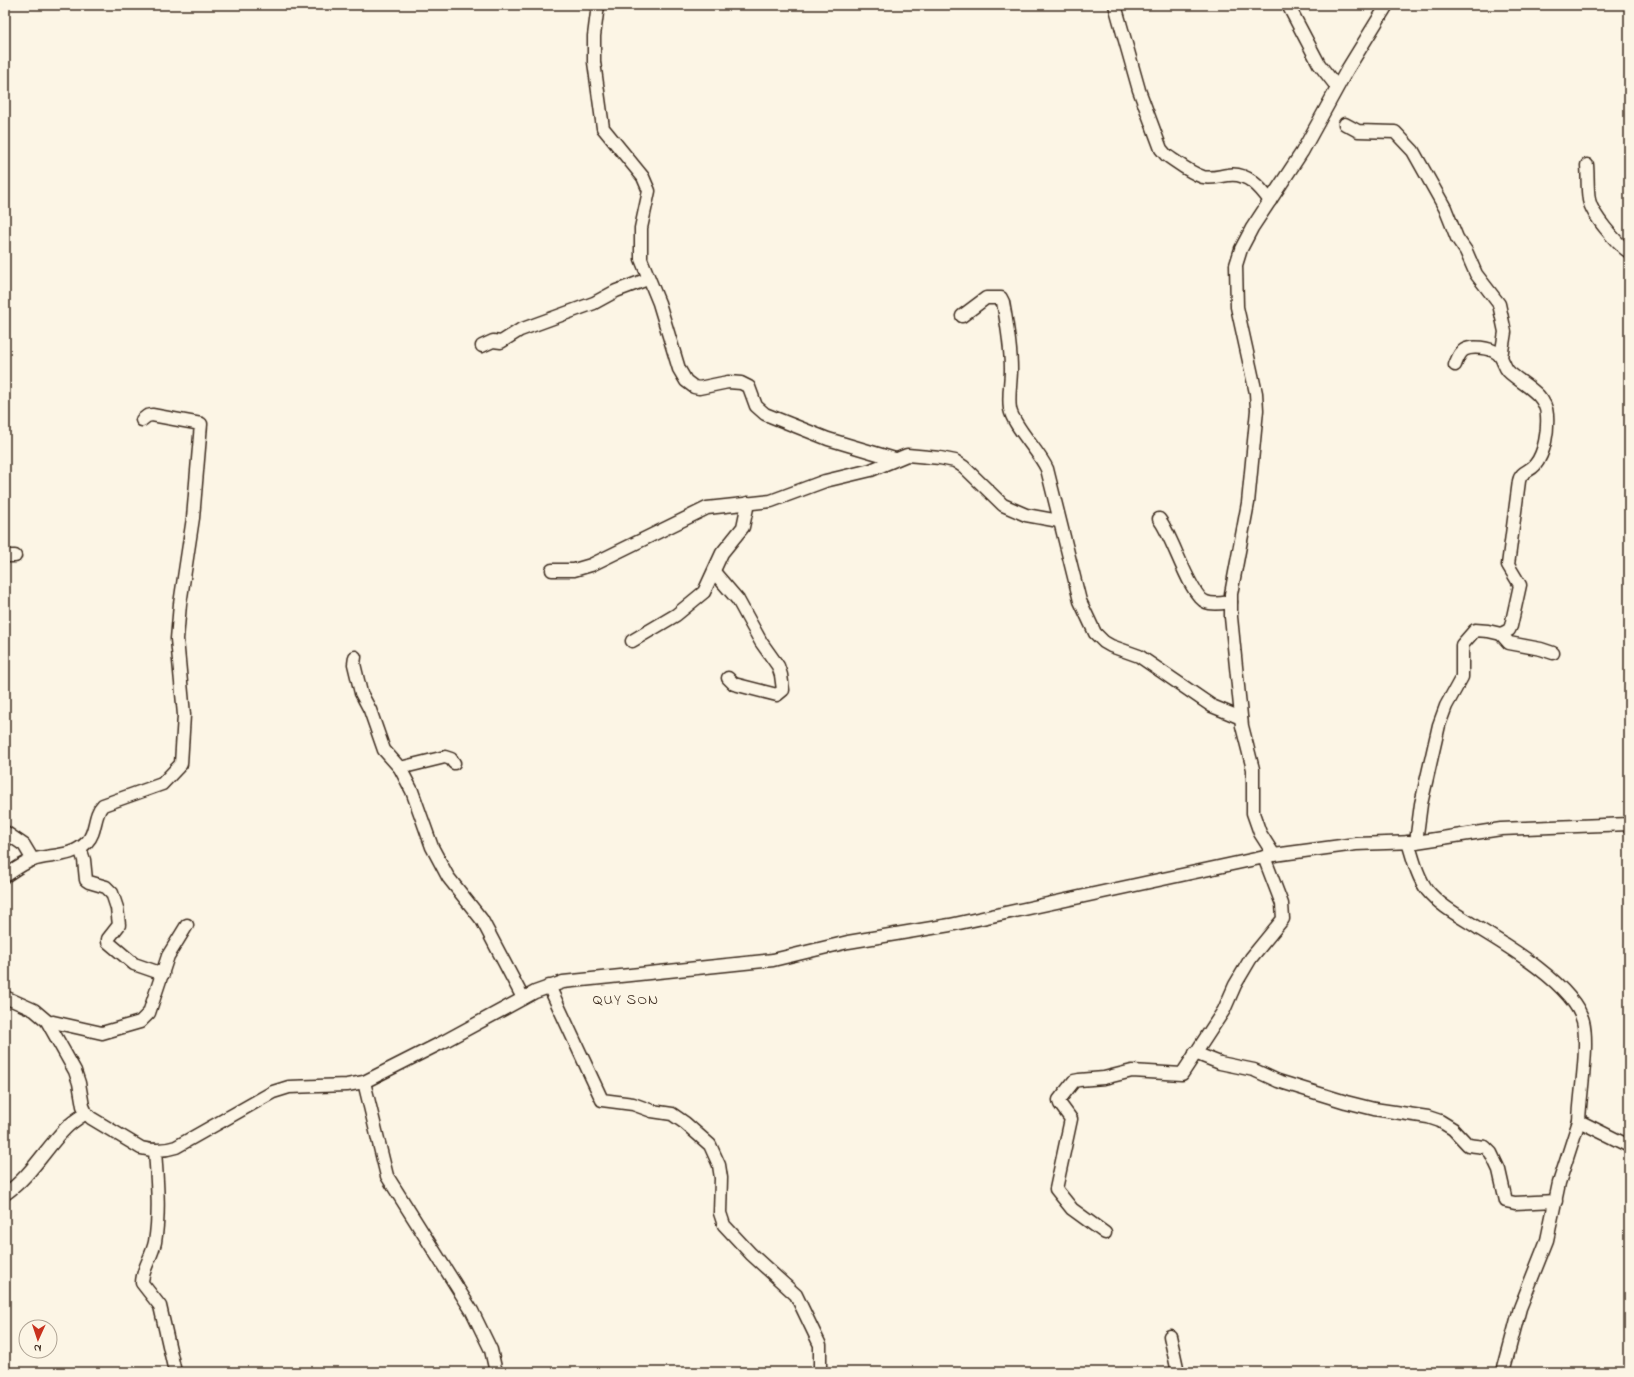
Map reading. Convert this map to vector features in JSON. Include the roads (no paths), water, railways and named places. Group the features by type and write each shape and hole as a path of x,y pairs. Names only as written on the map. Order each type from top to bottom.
{"street":[{"path":"598,5 594,36 594,62 603,128 643,177 648,186 642,215 640,242 641,259 659,303 679,369 694,387 704,388 728,382 741,383 749,387 756,406 765,414 828,439 895,459"},
{"path":"1115,5 1139,90 1161,149 1166,155 1204,177 1216,178 1237,175 1246,178 1259,187 1270,201"},
{"path":"1288,5 1319,64 1337,87"},
{"path":"1105,1233 1072,1209 1056,1189 1071,1119 1060,1104 1059,1100 1074,1081 1082,1079 1104,1078 1132,1070 1182,1074 1224,1010 1235,985 1251,958 1283,919 1282,904 1269,856 1254,820 1253,769 1241,718 1231,602 1248,503 1257,410 1256,393 1238,307 1236,265 1240,249 1302,152 1337,87 1387,5"},
{"path":"1345,124 1358,131 1395,132 1413,151 1445,208 1457,238 1466,251 1476,274 1499,304 1505,332 1501,357"},
{"path":"1587,165 1589,201 1593,210 1618,243 1629,252"},
{"path":"482,346 493,341 501,342 520,330 594,303 648,279"},
{"path":"962,316 986,298 1001,298 1003,302 1011,368 1010,410 1016,422 1043,458 1052,482 1080,602 1095,633 1104,642 1111,646 1138,656 1212,706 1241,718"},
{"path":"1455,365 1461,353 1469,348 1492,350 1501,357 1508,370 1537,394 1546,408 1546,431 1540,458 1531,468 1522,473 1519,481 1508,565 1520,585 1511,626 1508,630 1501,634"},
{"path":"5,876 32,860 69,853 80,848 92,835 98,812 103,805 162,784 181,764 184,715 177,639 180,604 193,518 201,424 152,415 147,416 142,420"},
{"path":"552,570 574,570 591,565 707,508 772,501 825,482 864,473 907,454 950,459 964,467 990,494 1009,509 1026,516 1060,521"},
{"path":"632,642 676,615 704,592 722,553 743,527 748,503"},
{"path":"1159,519 1163,523 1189,579 1200,598 1210,603 1231,602"},
{"path":"714,572 738,600 761,642 778,666 782,675 783,690 777,695 734,684 728,678"},
{"path":"1502,1372 1520,1308 1548,1235 1559,1183 1579,1120 1584,1036 1582,1020 1577,1006 1571,998 1548,976 1496,939 1451,911 1435,898 1427,889 1417,870 1412,842 1439,725 1446,706 1462,677 1462,645 1475,630 1488,630 1501,634 1509,643 1553,653"},
{"path":"355,657 354,664 361,692 370,710 384,750 400,768 412,791 432,847 448,877 482,920 523,998"},
{"path":"400,768 445,758 454,763"},
{"path":"5,997 34,1010 47,1021 75,1071 79,1083 83,1106 91,1118 141,1148 155,1150 176,1147 273,1092 289,1087 347,1085 364,1082 443,1042 523,998 549,986 563,982 774,960 848,942 950,925 1269,856 1356,844 1412,842 1501,829 1629,824"},
{"path":"5,832 24,845 32,860"},
{"path":"80,848 84,860 86,880 106,887 112,894 117,908 119,925 108,939 108,942 134,964 163,974"},
{"path":"52,1029 53,1022 102,1033 140,1022 149,1013 152,1000 163,974 168,956 187,925"},
{"path":"549,986 602,1100 633,1104 652,1111 672,1114 682,1120 710,1144 719,1165 721,1178 720,1213 724,1225 750,1254 796,1295 820,1345 820,1372"},
{"path":"1196,1053 1220,1063 1254,1070 1278,1081 1346,1102 1374,1109 1440,1121 1453,1129 1468,1144 1485,1147 1491,1152 1499,1170 1506,1201 1515,1203 1556,1201"},
{"path":"364,1082 387,1176 472,1311 491,1350 496,1372"},
{"path":"5,1194 20,1182 38,1163 68,1127 86,1112"},
{"path":"1579,1120 1629,1146"},
{"path":"155,1150 158,1205 156,1235 153,1249 143,1273 142,1284 160,1306 175,1372"},
{"path":"1170,1336 1178,1372"}],"district":[{"name":"QUY SON","path":"626,1000"}]}
